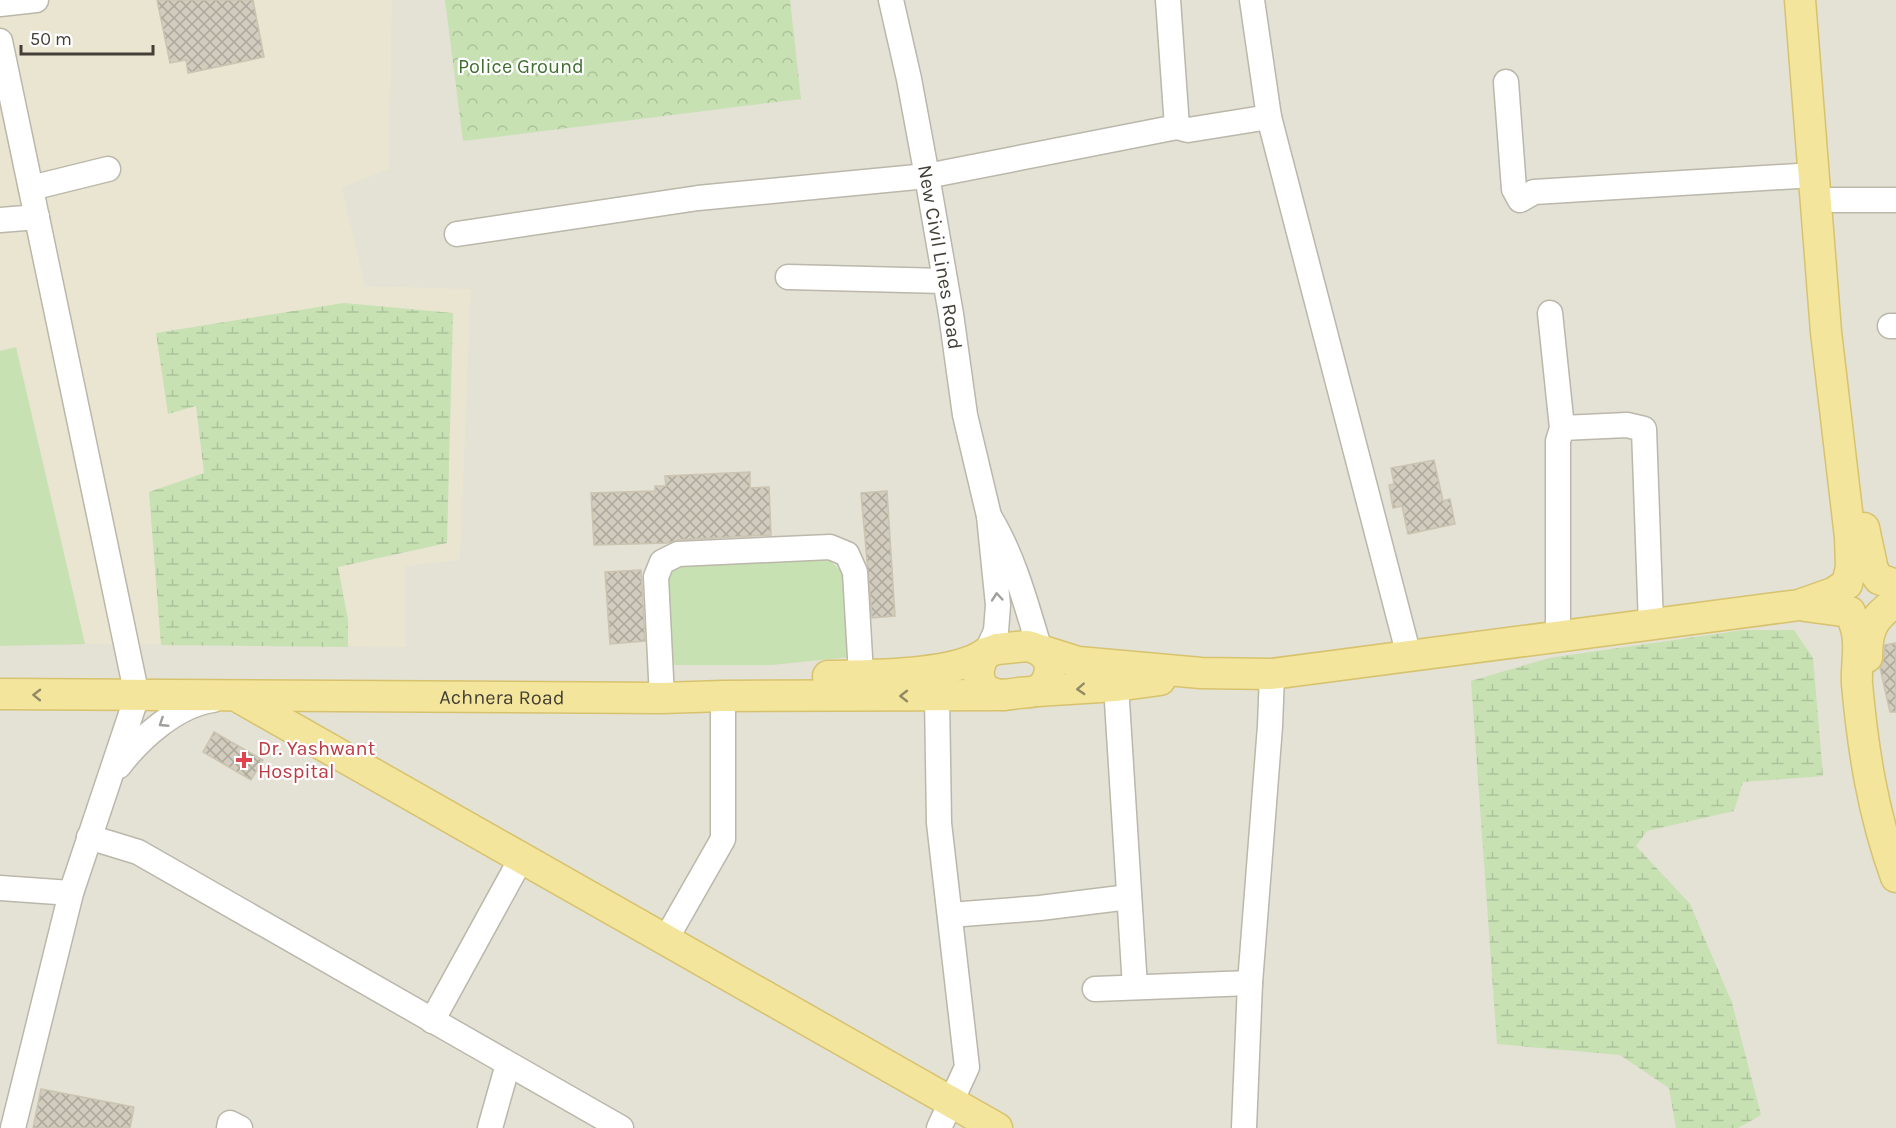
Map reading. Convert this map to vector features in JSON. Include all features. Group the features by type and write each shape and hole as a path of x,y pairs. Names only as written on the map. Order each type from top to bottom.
{"main road":[{"path":"1800,0 1821,191 1841,330 1865,535 1873,570 1889,594"},
{"path":"1816,0 1826,332 1850,537 1849,598 1858,640 1857,681 1874,806 1896,877"},
{"path":"1849,598 1855,576 1861,574 1869,574 1889,594"},
{"path":"1201,673 1116,686 1004,694 990,692 980,682 978,668 986,653 997,649 1027,646 1078,662 1201,673 1272,674 1799,605 1833,593 1849,598 1863,617 1869,617 1889,594"},
{"path":"1889,594 1869,629 1866,656 1882,770 1896,829"},
{"path":"1037,691 1047,681 1050,674 1048,660 1040,650"},
{"name":"Achnera Road","path":"0,694 135,687 662,689 723,696 862,685 947,669 977,660 986,653"},
{"name":"Achnera Road","path":"0,675 236,696 862,685 937,696 1004,694"},
{"path":"236,696 666,939 945,1115 997,1128"}],"street":[{"path":"0,4 36,0"},
{"name":"New Civil Lines Road","path":"891,0 909,79 927,176 951,314 965,415 989,516"},
{"path":"1168,0 1178,127"},
{"path":"1252,0 1269,117 1409,656"},
{"path":"0,41 135,687 108,782 71,893 13,1128"},
{"path":"1506,82 1514,189 1520,200 1534,192 1821,191 1896,200"},
{"path":"457,234 698,198 927,176 1178,127 1188,130 1269,117"},
{"path":"31,189 108,168"},
{"path":"0,220 37,217"},
{"path":"788,277 945,281"},
{"path":"1550,313 1562,428 1558,441 1558,636"},
{"path":"1562,428 1627,425 1644,429 1651,624"},
{"path":"989,516 1004,541 1040,650"},
{"path":"986,653 996,631 998,605 989,516"},
{"path":"662,689 656,577 662,562 678,554 830,547 847,554 855,572 862,685"},
{"path":"1244,1128 1250,983 1272,674"},
{"path":"1116,686 1135,987"},
{"path":"108,782 132,749 151,731 183,710 204,701 236,696"},
{"path":"666,939 723,839 723,696"},
{"path":"937,696 939,823 967,1067 945,1115"},
{"path":"89,837 138,852 614,1126"},
{"path":"432,1021 522,857"},
{"path":"0,888 71,893"},
{"path":"950,915 1040,908 1129,897"},
{"path":"1095,989 1250,983"},
{"path":"490,1128 508,1064"},
{"path":"229,1128 230,1123 240,1128"}],"shaded area":[{"path":"0,0 1896,0 1896,1128 0,1128"},
{"path":"0,0 392,0 389,169 342,188 365,286 471,289 460,560 406,566 406,647 85,644 16,348 0,351"}],"green space":[{"name":"Police Ground","path":"445,0 790,0 801,99 463,141"},
{"path":"344,303 453,313 447,543 338,567 348,620 348,647 161,645 149,492 204,473 196,406 168,414 156,333"},
{"path":"16,347 85,644 0,646 0,351"},
{"path":"825,556 842,572 851,657 771,665 667,665 666,574 686,563"},
{"path":"1744,630 1794,630 1813,658 1823,776 1743,782 1734,811 1647,831 1636,846 1690,904 1732,1003 1761,1115 1738,1128 1676,1128 1669,1088 1620,1055 1497,1044 1471,681 1549,658"}],"building":[{"path":"157,0 253,0 264,57 188,73 186,60 170,63"},
{"path":"1434,460 1443,501 1450,499 1455,524 1408,534 1402,506 1393,508 1389,485 1394,484 1391,468"},
{"path":"750,472 750,488 769,487 771,535 677,540 668,543 594,545 591,493 655,491 655,486 666,486 665,476"},
{"path":"887,491 895,616 872,618 861,493"},
{"path":"641,570 645,641 610,644 605,572"},
{"path":"1896,643 1896,712 1890,712 1880,668 1885,645"},
{"path":"214,732 263,760 251,780 203,752"},
{"path":"41,1089 134,1107 130,1128 33,1128"}],"place":[{"name":"Dr. Yashwant Hospital","path":"244,760"}]}
